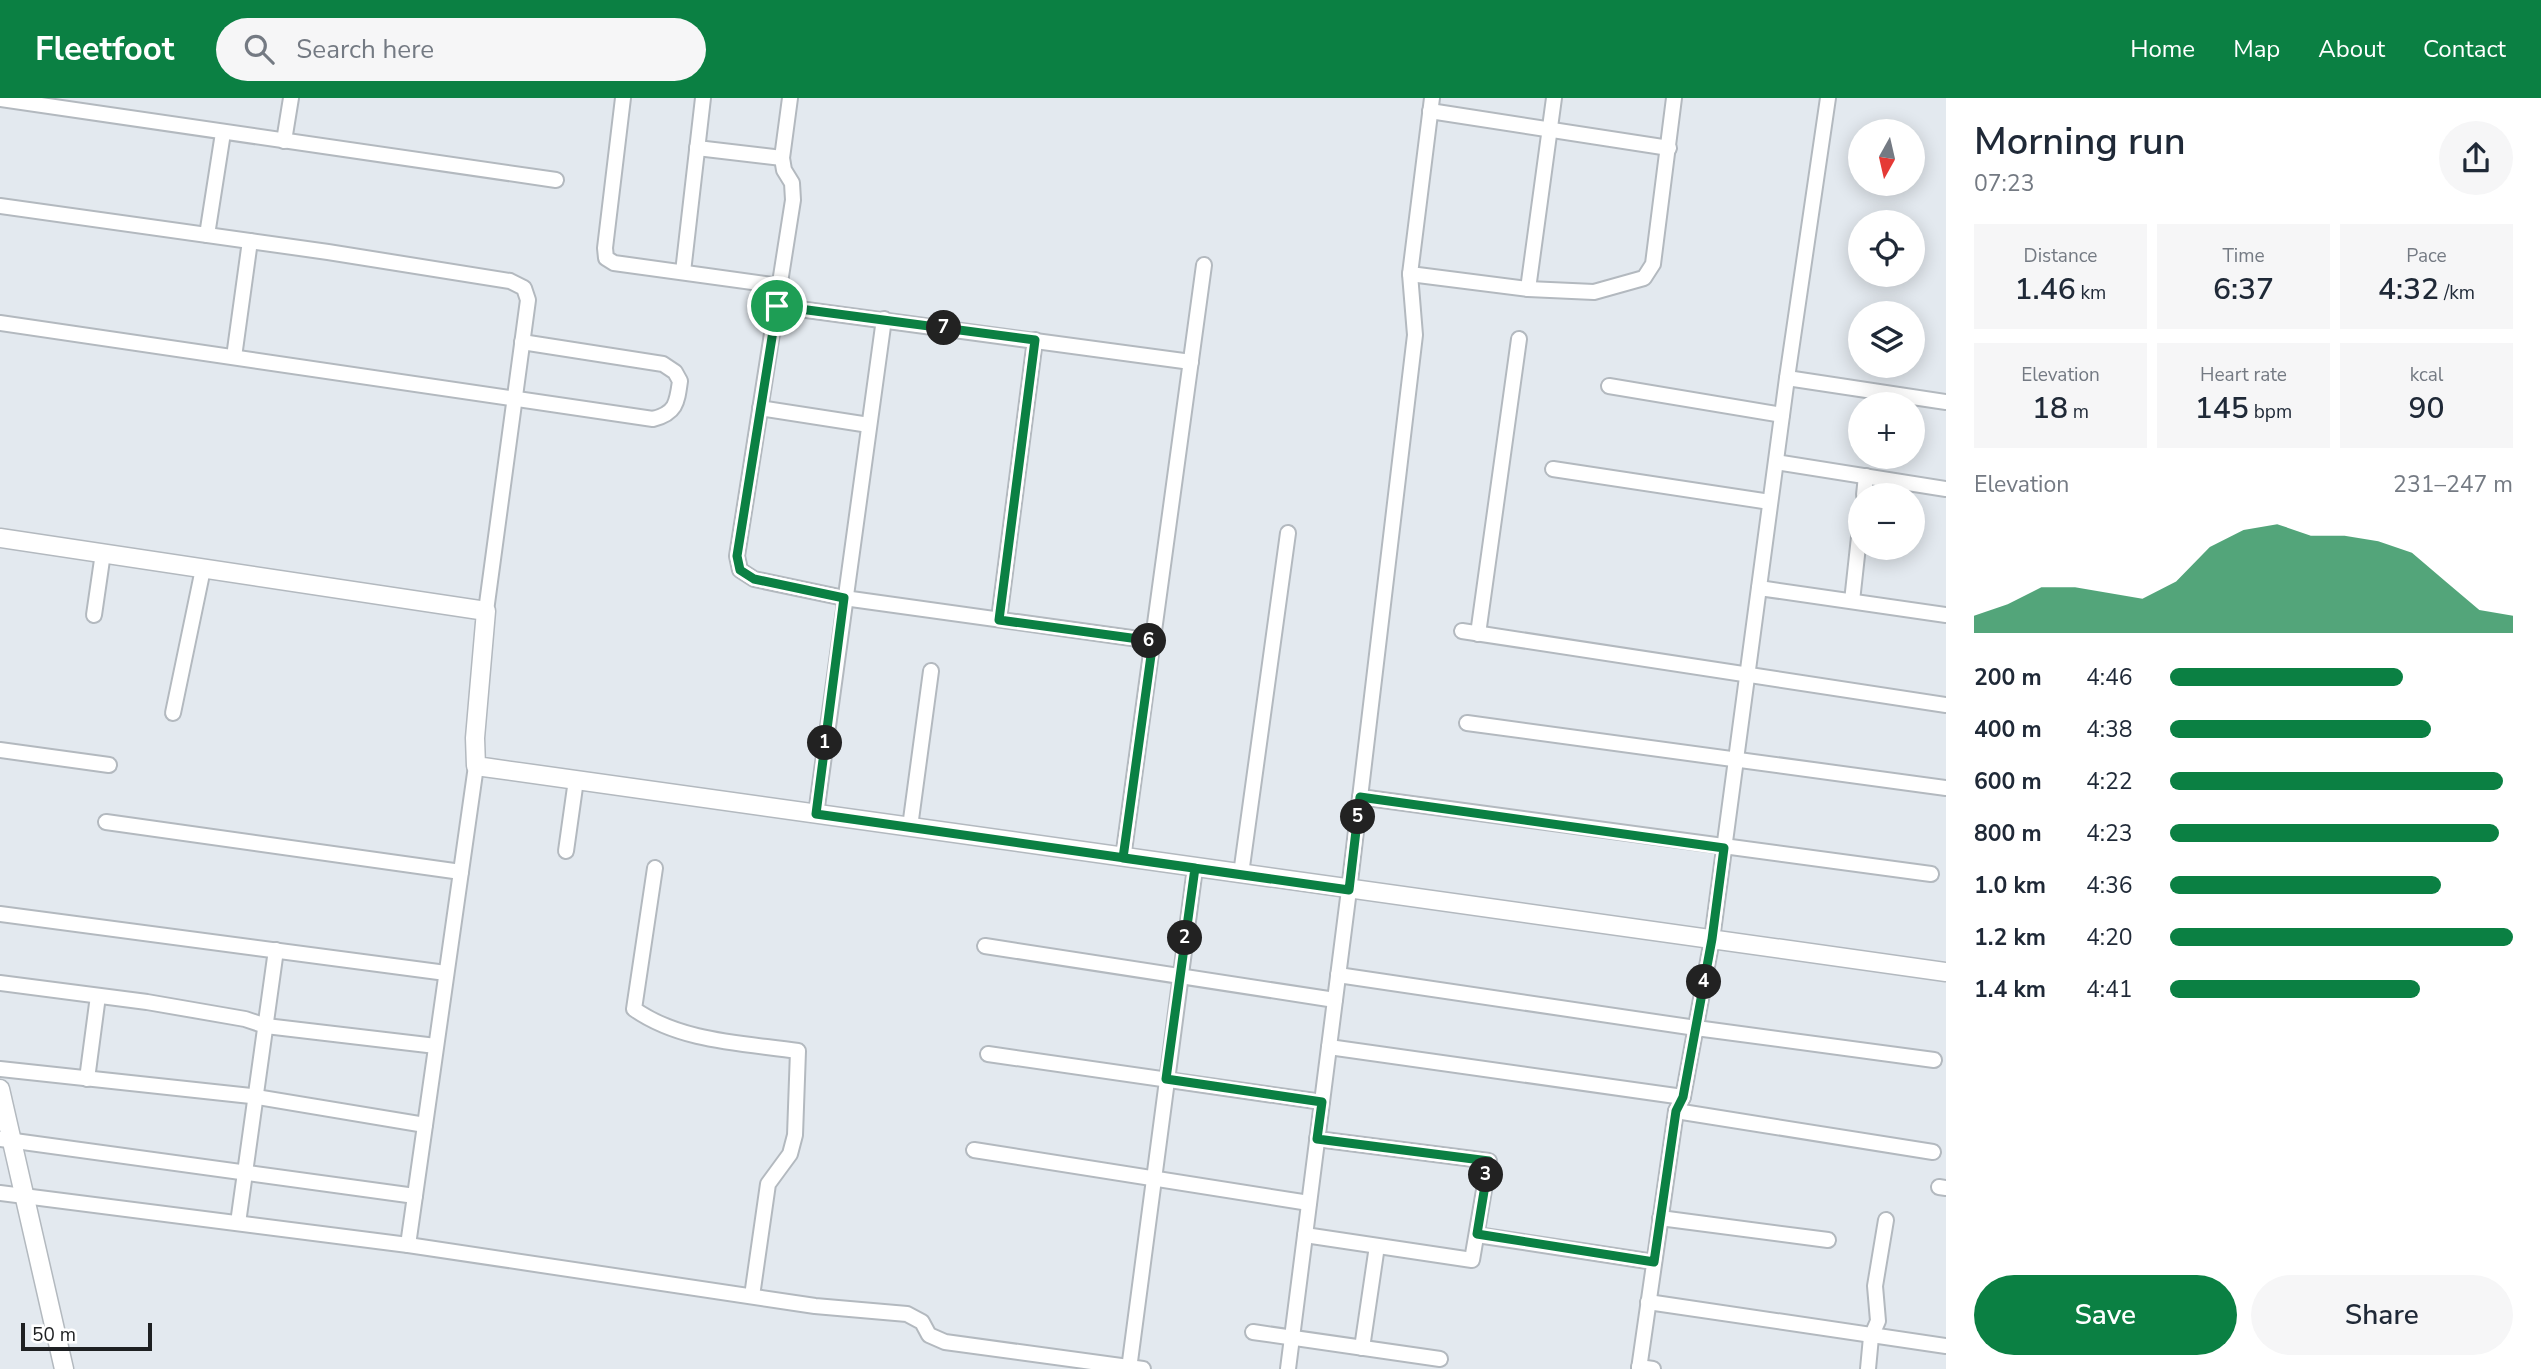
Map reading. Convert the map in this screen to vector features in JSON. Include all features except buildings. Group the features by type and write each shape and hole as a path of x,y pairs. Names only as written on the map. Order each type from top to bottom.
{"street":[{"path":"285,141 291,98"},
{"path":"623,98 606,258 614,263 780,286"},
{"path":"683,272 703,98"},
{"path":"790,98 782,158 784,170 792,183 793,200 737,556 740,570 754,579 844,598 1153,641"},
{"path":"1528,289 1554,98"},
{"path":"1410,274 1528,289 1594,292 1644,278 1653,264 1674,98"},
{"path":"1643,1368 1648,1302 1676,1111 1683,1097 1712,939 1787,378 1828,98"},
{"path":"0,99 556,180"},
{"path":"1288,1369 1349,890 1415,335 1410,274 1431,104 1549,131 1669,148"},
{"path":"208,235 223,133"},
{"path":"697,148 782,158"},
{"path":"0,206 510,281 524,288 528,300 486,611 475,738 477,766 408,1245"},
{"path":"234,357 250,241"},
{"path":"1123,858 1204,265"},
{"path":"777,306 1191,362"},
{"path":"816,814 884,319"},
{"path":"0,323 653,419 667,415 677,404 680,381 675,372 663,365 522,342"},
{"path":"1478,634 1519,339"},
{"path":"999,620 1035,340"},
{"path":"1787,378 1946,402"},
{"path":"1609,386 1782,415"},
{"path":"760,408 869,425"},
{"path":"1776,462 1946,489"},
{"path":"1553,469 1770,502"},
{"path":"1865,483 1866,476"},
{"path":"1241,874 1288,533"},
{"path":"0,538 486,611"},
{"path":"94,615 103,553"},
{"path":"1852,601 1856,560"},
{"path":"173,713 203,569"},
{"path":"1759,588 1946,615"},
{"path":"1462,631 1946,705"},
{"path":"910,827 931,671"},
{"path":"1467,723 1946,789"},
{"path":"0,750 109,765"},
{"path":"477,766 1946,972"},
{"path":"566,850 576,780"},
{"path":"1360,797 1931,874"},
{"path":"106,822 461,872"},
{"path":"655,868 634,1009 652,1022 702,1038 798,1051 795,1135 790,1154 768,1184 751,1296"},
{"path":"0,1193 408,1245 814,1306 907,1314 922,1322 929,1335 945,1342 1134,1368 1153,1178 1195,868"},
{"path":"0,914 446,973"},
{"path":"985,946 1335,1000"},
{"path":"238,1223 276,950"},
{"path":"1338,975 1934,1060"},
{"path":"0,983 245,1019 266,1026 436,1046"},
{"path":"87,1079 98,996"},
{"path":"1329,1046 1683,1097"},
{"path":"988,1054 1322,1102"},
{"path":"0,1069 256,1097 425,1125"},
{"path":"0,1089 6,1140 25,1197 64,1369"},
{"path":"1676,1111 1933,1152"},
{"path":"1305,1235 1472,1260 1489,1161 1317,1139"},
{"path":"6,1140 415,1196"},
{"path":"974,1150 1309,1203"},
{"path":"1660,1218 1828,1240"},
{"path":"1868,1369 1871,1337 1878,1321 1875,1286 1886,1220"},
{"path":"1477,1234 1654,1262"},
{"path":"1362,1348 1377,1246"},
{"path":"1648,1302 1946,1346"},
{"path":"1252,1332 1440,1359"}],"route":[{"path":"777,306 737,556 740,570 754,579 844,598 816,814 1195,868 1166,1079 1322,1102 1317,1139 1489,1161 1477,1234 1654,1262 1676,1111 1683,1097 1712,939 1724,848 1360,797 1349,890 1123,858 1153,641 999,620 1035,340 777,306"}]}
